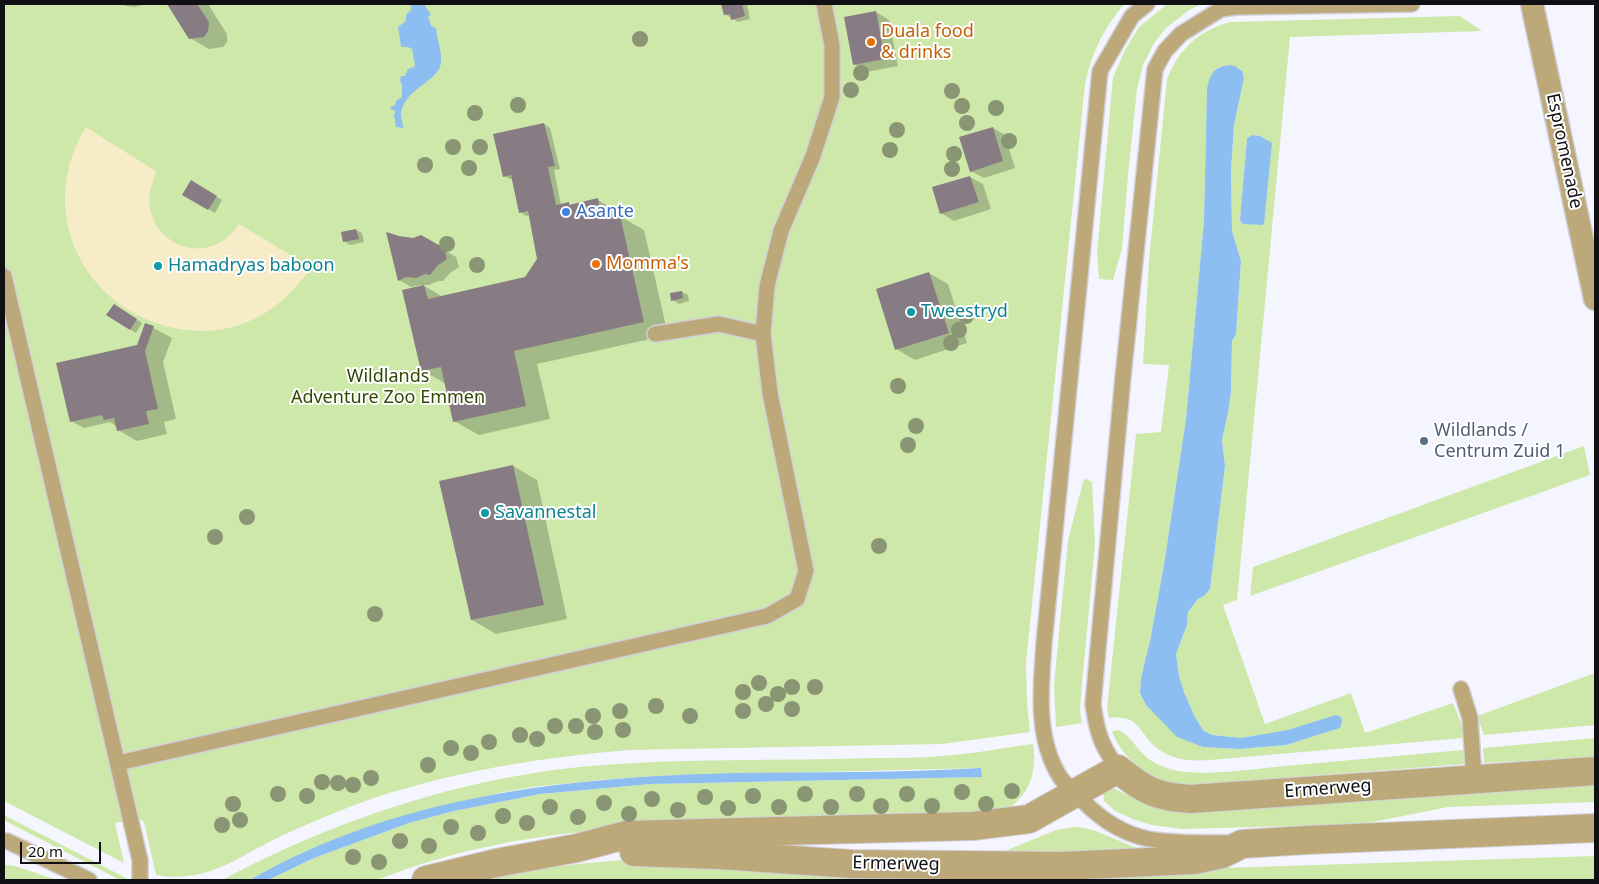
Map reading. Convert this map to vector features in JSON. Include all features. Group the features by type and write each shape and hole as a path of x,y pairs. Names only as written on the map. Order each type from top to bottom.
{"street":[{"name":"Espromenade","path":"1532,4 1595,299"},
{"name":"Ermerweg","path":"426,880 452,872 577,848 626,835 973,826 1029,819 1118,769 1149,791 1169,797 1190,799 1595,770"},
{"name":"Ermerweg","path":"577,848 852,864 1062,866 1194,860 1222,854 1242,844 1595,828"}],"lane":[{"path":"118,764 767,616 797,599 806,571 770,393 763,334 767,286 782,231 813,156 832,97 832,45 824,4"},
{"path":"1076,794 1061,779 1050,758 1044,736 1040,703 1044,643 1100,71 1132,16 1146,4"},
{"path":"1118,769 1101,742 1096,726 1094,704 1122,378 1156,69 1165,51 1181,34 1220,9 1236,7 1412,4"},
{"path":"4,276 140,860 140,880"},
{"path":"655,334 719,324 763,334"},
{"path":"1461,689 1470,718 1474,778"},
{"name":"Ermerweg","path":"1076,794 1105,820 1123,830 1148,839 1182,843 1242,844"},
{"path":"7,841 88,880"}],"green space":[{"name":"Wildlands Adventure Zoo Emmen","path":"4,4 1124,4 1099,42 1091,61 1085,84 1026,663 1030,732 942,744 629,750 500,766 405,788 374,798 326,816 279,837 220,867 190,876 156,875 144,822 139,819 115,823 124,863 4,801"},
{"path":"1167,4 1201,4 1189,10 1166,28 1154,43 1143,65 1137,89 1122,249 1113,280 1099,279 1097,253 1113,77 1125,50 1139,27"},
{"path":"1460,16 1482,31 1290,37 1237,600 1223,605 1265,724 1351,693 1365,733 1453,703 1463,728 1463,738 1210,760 1191,760 1179,759 1161,751 1135,723 1120,718 1109,718 1107,708 1136,434 1161,432 1169,365 1143,364 1149,260 1167,79 1178,58 1191,43 1208,31 1230,22","holes":["1230,65 1239,68 1244,78 1234,125 1231,171 1232,231 1241,261 1236,334 1232,341 1231,392 1222,440 1225,466 1210,589 1204,596 1198,599 1188,612 1187,625 1176,654 1179,676 1195,717 1203,730 1212,735 1241,738 1342,722 1340,728 1286,745 1239,749 1203,747 1162,720 1146,705 1140,693 1141,678 1164,565 1186,419 1204,220 1207,89 1218,67","1252,135 1266,139 1240,222 1247,138"]},
{"path":"1584,446 1590,475 1250,596 1253,567"},
{"path":"1087,479 1092,482 1095,544 1081,695 1080,711 1082,723 1056,727 1054,685 1068,540 1083,482"},
{"path":"1595,673 1595,725 1484,735 1477,716"},
{"path":"1117,730 1125,734 1150,760 1158,765 1186,772 1210,773 1463,750 1464,764 1206,784 1178,784 1157,778 1130,759 1112,732"},
{"path":"1595,738 1595,757 1484,763 1483,748"},
{"path":"1033,744 1034,767 1028,786 1016,802 997,815 623,828 562,834 467,851 421,864 376,880 268,880 314,858 409,823 454,811 540,794 651,784 982,777 981,768 655,776 600,780 532,787 410,814 318,846 250,880 222,880 265,858 355,820 447,791 494,780 542,772 625,763 933,757"},
{"path":"1595,784 1595,802 1448,807 1363,824 1182,829 1152,825 1115,811 1104,801 1103,792 1110,787 1149,804"},
{"path":"4,815 128,880 120,880 13,825 4,820"},
{"path":"1074,827 1093,830 1147,851 993,856 1056,830"},
{"path":"1595,856 1595,880 482,880 564,866 647,859 1004,875"},
{"path":"4,865 15,866 57,880 4,880"}],"sand":[{"path":"86,127 157,172 150,194 151,213 159,229 172,241 189,248 206,248 224,240 239,224 312,268 280,302 265,313 236,326 216,330 195,331 174,328 142,317 114,300 92,277 76,251 67,222 65,191 71,159"}],"water":[{"path":"411,4 424,4 431,15 428,16 431,26 436,28 441,63 434,75 410,95 405,102 401,114 403,128 396,127 394,115 396,111 390,109 402,97 401,76 405,76 408,69 415,65 412,49 401,47 398,27 406,21 406,15 411,10"},
{"path":"1230,65 1242,71 1244,78 1234,125 1231,171 1232,231 1241,261 1236,334 1232,341 1231,392 1222,440 1225,466 1210,589 1204,596 1198,599 1188,612 1187,625 1176,654 1179,676 1195,717 1203,730 1212,735 1241,738 1288,730 1336,715 1341,717 1342,722 1340,728 1286,745 1239,749 1203,747 1177,737 1146,705 1140,693 1141,678 1164,565 1186,419 1204,220 1207,89 1216,69"},
{"path":"1252,135 1260,136 1272,143 1264,224 1261,225 1243,224 1240,220 1247,138"},
{"path":"981,768 982,777 651,784 540,794 454,811 409,823 314,858 268,880 250,880 306,851 365,828 424,810 485,796 547,786 673,775 890,772"}],"building":[{"path":"167,4 197,4 209,22 208,31 204,37 189,39"},
{"path":"721,4 742,4 745,16 731,20 730,14 724,15"},
{"path":"876,11 885,59 853,65 844,17"},
{"path":"544,123 555,166 548,167 556,205 569,202 569,205 598,198 602,219 620,215 644,322 514,351 526,406 453,422 441,367 421,371 402,290 424,285 428,299 525,277 537,259 528,211 519,213 511,175 503,177 493,134"},
{"path":"993,127 1003,161 970,172 959,137"},
{"path":"970,176 979,202 940,214 932,187"},
{"path":"191,180 217,196 208,210 182,195"},
{"path":"356,229 359,239 343,242 341,232"},
{"path":"386,232 413,238 421,235 444,248 447,259 437,266 430,275 425,274 416,278 406,277 398,281"},
{"path":"929,272 949,333 895,350 876,289"},
{"path":"682,291 683,298 671,301 670,293"},
{"path":"114,304 137,319 130,330 106,315"},
{"path":"145,323 154,326 145,351 158,409 146,411 149,424 117,431 114,418 104,420 102,415 70,422 56,363 137,345"},
{"name":"Savannestal","path":"513,465 544,605 471,620 439,481"}],"place":[{"name":"Duala food & drinks","path":"871,42"},
{"name":"Asante","path":"566,212"},
{"name":"Momma's","path":"596,264"},
{"name":"Hamadryas baboon","path":"158,266"},
{"name":"Tweestryd","path":"911,312"},
{"name":"Wildlands / Centrum Zuid 1","path":"1424,441"},
{"name":"Savannestal","path":"485,513"}]}
